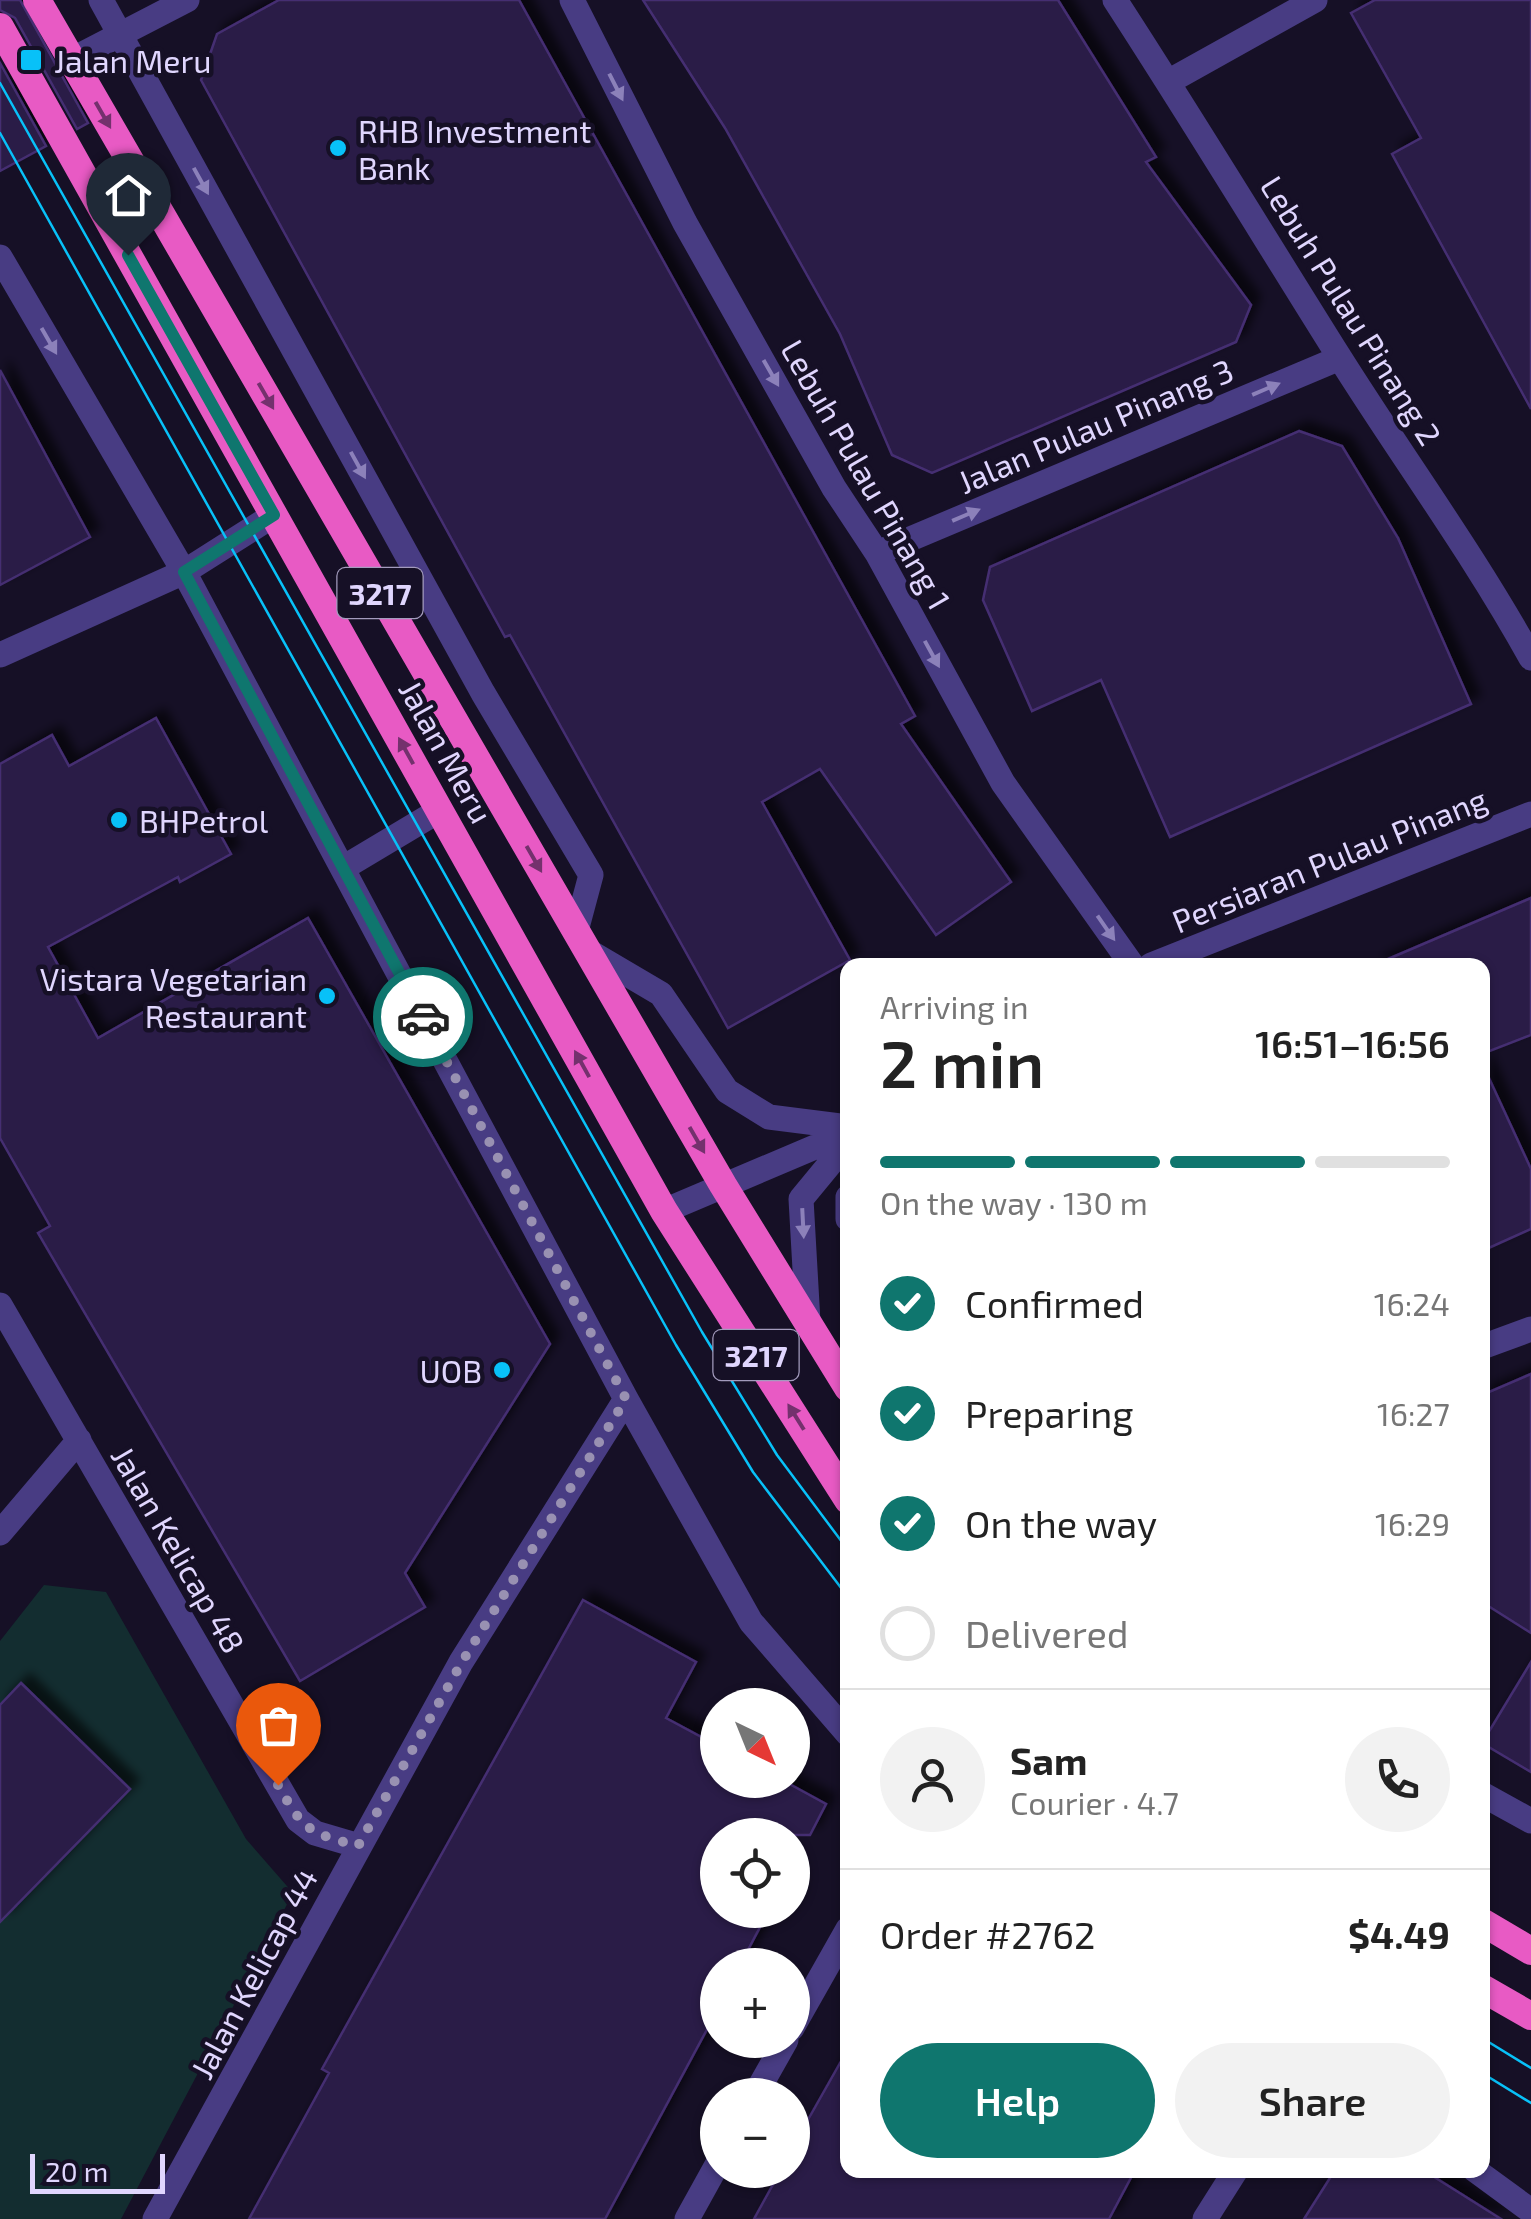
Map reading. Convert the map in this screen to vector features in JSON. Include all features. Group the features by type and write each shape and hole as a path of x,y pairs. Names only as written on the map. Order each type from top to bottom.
{"highway":[{"name":"Jalan Meru","path":"37,0 724,1185 840,1375"},
{"name":"Jalan Meru","path":"0,27 664,1210 840,1487"},
{"path":"1490,1927 1531,1952"},
{"path":"1490,1993 1531,2016"}],"street":[{"path":"101,0 484,693 591,875 582,941 661,994 727,1090 769,1117 840,1129"},
{"path":"71,60 187,0"},
{"name":"Lebuh Pulau Pinang 1","path":"572,0 686,223 834,488 877,554 1003,783 1127,958"},
{"name":"Lebuh Pulau Pinang 2","path":"1115,0 1340,358 1488,582 1531,658"},
{"path":"1168,82 1315,0"},
{"path":"0,257 184,572 626,1399 751,1622 840,1725"},
{"name":"Jalan Pulau Pinang 3","path":"877,554 1340,358"},
{"path":"0,655 184,572 274,515"},
{"path":"343,868 440,810"},
{"name":"Persiaran Pulau Pinang","path":"1169,958 1531,814"},
{"path":"664,1210 840,1134"},
{"path":"808,1322 801,1199 840,1152"},
{"name":"Jalan Kelicap 48","path":"0,1305 298,1820 315,1834 358,1846"},
{"path":"1490,1344 1531,1328"},
{"name":"Jalan Kelicap 44","path":"156,2219 462,1662 626,1399"},
{"path":"0,1534 78,1440"},
{"path":"1490,1798 1531,1821"},
{"path":"810,1996 840,1943"},
{"path":"1206,2219 1231,2178"},
{"path":"1486,2178 1531,2210"},
{"path":"686,2219 704,2188"}],"green space":[{"path":"44,1585 106,1592 246,1839 293,1893 121,2219 0,2219 0,1641"}],"building":[{"path":"0,0 20,0 88,123 77,129 15,18 0,10"},
{"path":"279,0 519,0 915,716 901,724 1011,882 936,935 820,769 762,802 849,958 840,958 840,966 728,1028 510,635 505,637 201,80 217,34"},
{"path":"643,0 1058,0 1156,157 1146,162 1251,305 1236,342 932,473 892,455 840,334 725,128"},
{"path":"1375,0 1531,0 1531,409 1392,154 1421,138 1351,13"},
{"path":"0,63 46,146 0,171"},
{"path":"0,370 90,537 0,585"},
{"path":"1299,431 1342,446 1398,538 1471,704 1170,837 1101,680 1032,711 983,600 990,567"},
{"path":"156,718 231,854 180,882 178,877 48,947 98,1038 308,918 550,1344 405,1573 425,1607 300,1681 38,1233 50,1226 0,1138 0,764 52,735 69,766"},
{"path":"1531,898 1531,1035 1490,1051 1490,958 1390,958"},
{"path":"1490,1080 1531,1169 1531,1229 1490,1247"},
{"path":"1531,1374 1531,1633 1490,1607 1490,1392"},
{"path":"583,1600 696,1662 666,1718 700,1736 700,1798 810,1795 826,1804 810,1835 810,1818 700,1818 700,1928 760,1928 749,1948 700,1948 700,2042 605,2219 249,2219 329,2073 322,2069"},
{"path":"1531,1662 1531,1772 1490,1748 1490,1730"},
{"path":"21,1683 130,1789 0,1922 0,1705"},
{"path":"840,2063 840,2178 1131,2178 1109,2219 754,2219 771,2188 810,2188 810,2116"},
{"path":"1330,2178 1436,2178 1501,2219 1304,2219"}],"tram line":[{"path":"0,83 702,1332 777,1455 840,1539"},
{"path":"0,133 676,1345 753,1472 840,1586"},
{"path":"1490,2043 1531,2068"},
{"path":"1490,2078 1531,2103"}],"way so far":[{"path":"278,1785 298,1820 315,1834 358,1846 462,1662 626,1399 423,1017"}],"place":[{"name":"Jalan Meru","path":"31,60"},
{"name":"RHB Investment Bank","path":"338,148"},
{"name":"BHPetrol","path":"119,820"},
{"name":"Vistara Vegetarian Restaurant","path":"327,996"},
{"name":"UOB","path":"502,1370"}],"route":[{"path":"128,255 274,515 184,572 423,1017"}]}
